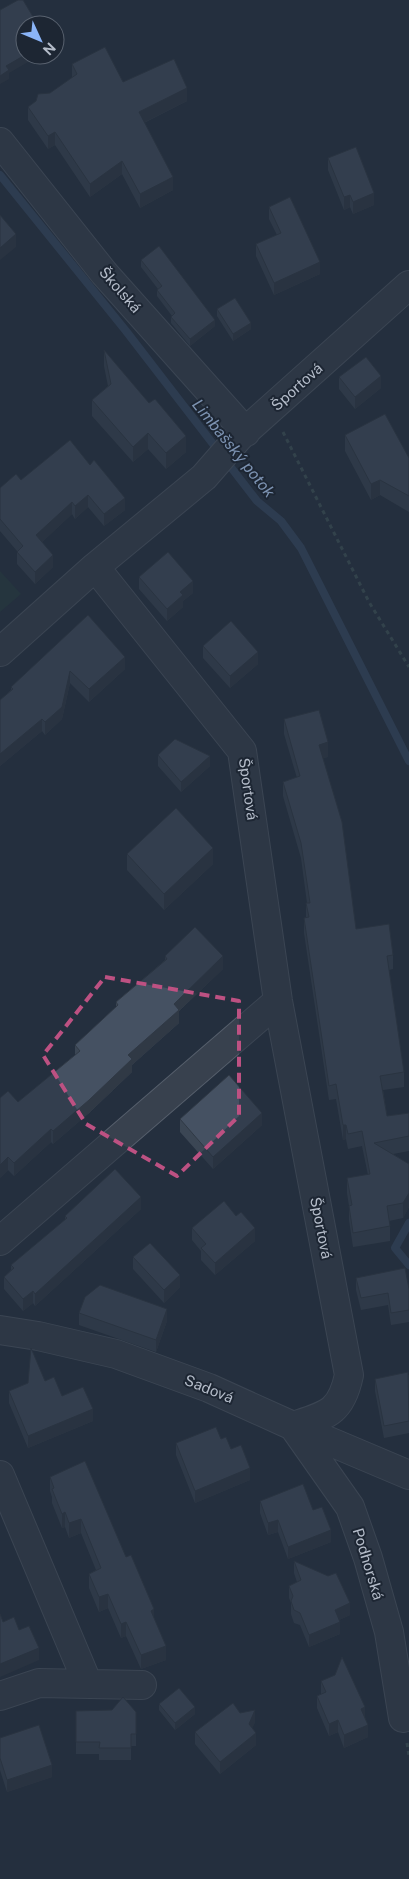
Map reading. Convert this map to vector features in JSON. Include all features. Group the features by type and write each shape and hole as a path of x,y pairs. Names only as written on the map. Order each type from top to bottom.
{"street":[{"name":"Školská","path":"0,142 104,273 243,435"},
{"name":"Športová","path":"0,652 95,567 204,477 243,435 409,285"},
{"name":"Športová","path":"95,567 242,750 278,1000 349,1375 346,1392 337,1406 325,1416 293,1426"},
{"path":"0,1241 278,1000"},
{"name":"Sadová","path":"0,1330 38,1336 116,1354 209,1388 409,1475"},
{"name":"Podhorská","path":"293,1426 350,1507 368,1558 389,1632 403,1718"},
{"path":"0,1475 88,1684"},
{"path":"0,1696 39,1684 142,1685"}],"path":[{"path":"272,409 369,602 409,667"}],"highlighted area":[{"path":"105,977 239,1001 239,1116 177,1176 86,1124 43,1055"}],"green space":[{"path":"0,571 21,594 0,612"}],"building":[{"path":"18,0 23,0 32,15 15,15 15,61 6,66 9,70 0,76 0,10"},
{"path":"105,47 123,82 174,59 187,88 139,112 173,177 140,194 122,161 90,184 55,132 48,136 28,107 36,101 38,94 50,93 77,74 72,64"},
{"path":"356,147 374,193 353,202 350,195 344,197 328,158"},
{"path":"290,197 320,262 274,283 256,244 281,233 269,207"},
{"path":"0,215 16,234 0,248"},
{"path":"159,246 215,320 190,339 171,317 175,313 157,290 162,286 141,260"},
{"path":"235,298 251,323 233,334 217,309"},
{"path":"104,350 149,403 155,399 186,436 166,453 148,433 133,447 92,400 111,384"},
{"path":"366,357 381,376 355,397 339,377"},
{"path":"385,414 409,458 409,496 380,480 371,484 345,435"},
{"path":"70,440 90,465 94,460 125,498 104,514 88,495 75,506 72,502 36,535 53,555 35,572 17,552 23,546 0,519 0,488 16,474 21,480"},
{"path":"168,552 193,581 180,592 183,595 167,609 139,577"},
{"path":"88,615 125,657 89,689 70,671 62,707 45,722 42,719 0,754 0,700 13,689 11,687"},
{"path":"231,621 258,652 230,676 203,646"},
{"path":"319,710 328,742 319,745 342,822 356,929 389,924 393,955 387,956 404,1072 380,1076 387,1116 409,1113 409,1136 374,1143 409,1164 409,1193 403,1203 387,1206 390,1226 353,1233 349,1206 352,1205 347,1178 370,1174 362,1131 348,1134 346,1125 343,1125 336,1084 329,1086 304,918 309,917 306,903 310,903 301,843 283,782 300,776 284,719"},
{"path":"175,739 210,756 181,782 158,755"},
{"path":"176,808 213,848 164,894 127,854"},
{"path":"195,927 223,956 174,1004 179,1010 128,1055 132,1059 89,1100 53,1131 51,1129 14,1163 8,1157 0,1165 0,1098 8,1091 18,1102 80,1051 75,1045 118,1005 116,1002 167,959 165,956"},
{"path":"229,1075 262,1113 213,1157 180,1119"},
{"path":"115,1169 141,1197 35,1294 33,1291 23,1299 4,1277 14,1268 11,1265 67,1218 65,1216"},
{"path":"224,1201 236,1216 241,1212 255,1228 215,1263 201,1248 206,1244 192,1228"},
{"path":"150,1243 180,1275 164,1290 133,1257"},
{"path":"405,1268 409,1289 409,1310 391,1313 388,1293 361,1298 356,1278"},
{"path":"100,1285 167,1309 156,1340 79,1313 85,1297"},
{"path":"31,1348 45,1381 54,1377 62,1396 83,1387 93,1409 28,1436 9,1391 28,1383"},
{"path":"408,1372 409,1421 384,1426 375,1379"},
{"path":"216,1427 221,1439 226,1437 231,1449 241,1445 250,1468 195,1491 176,1443"},
{"path":"85,1461 126,1557 131,1555 154,1609 151,1611 166,1646 141,1655 126,1622 121,1624 108,1594 99,1597 89,1574 101,1568 81,1519 69,1523 65,1512 62,1514 52,1489 54,1488 50,1477"},
{"path":"303,1484 313,1510 322,1507 331,1530 288,1547 278,1520 268,1523 260,1501"},
{"path":"294,1561 328,1576 336,1573 350,1603 335,1610 340,1622 309,1635 300,1613 294,1610 291,1601 293,1596 289,1586 301,1580"},
{"path":"0,1614 3,1622 14,1617 19,1630 29,1626 39,1648 0,1664"},
{"path":"342,1657 365,1707 361,1709 368,1725 344,1735 338,1720 329,1724 317,1696 326,1692 321,1681 335,1675"},
{"path":"179,1688 195,1707 175,1723 159,1704"},
{"path":"123,1697 136,1712 136,1734 131,1734 131,1748 99,1748 100,1742 76,1742 76,1711 112,1710"},
{"path":"233,1703 240,1713 255,1710 249,1724 256,1733 220,1762 195,1732"},
{"path":"39,1725 52,1765 7,1780 0,1758 0,1738"}],"waterway":[{"name":"Limbašský potok","path":"0,175 126,331 257,501 281,521 301,548 409,761"},
{"name":"Limbašský potok","path":"409,1223 395,1248 409,1265"}]}
